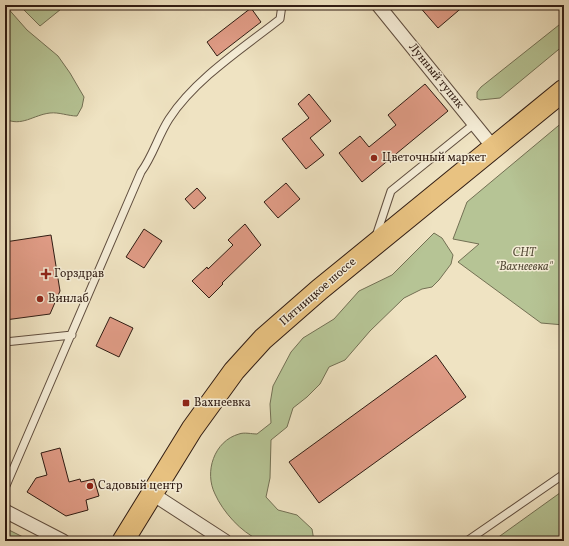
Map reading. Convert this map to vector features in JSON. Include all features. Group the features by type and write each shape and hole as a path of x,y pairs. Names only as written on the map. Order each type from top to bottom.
{"main road":[{"name":"Пятницкое шоссе","path":"123,541 192,428 234,372 263,339 373,245 564,90"}],"street":[{"name":"Лунный тупик","path":"378,5 493,147"},
{"path":"151,493 225,541"},
{"path":"5,512 63,541"}],"lane":[{"path":"5,488 141,172 150,160 169,119 192,91 225,61 280,19 282,5"},
{"path":"373,245 391,191 474,124"},
{"path":"5,342 72,335"},
{"path":"467,541 564,474"}],"green space":[{"path":"5,5 27,30 58,56 70,73 84,97 82,107 77,116 50,113 17,122 5,119"},
{"path":"19,5 66,5 40,26"},
{"path":"564,21 564,45 500,98 480,100 477,98 477,92 481,87"},
{"name":"СНТ \"Вахнеевка\"","path":"564,121 564,325 541,323 458,262 479,244 453,239 467,202"},
{"path":"434,233 442,238 453,255 451,264 439,280 432,287 422,289 404,298 370,331 345,360 329,367 320,384 293,408 287,427 271,440 270,478 266,497 278,510 297,515 312,529 314,541 269,542 259,540 252,536 233,521 218,501 215,494 212,485 211,467 218,450 223,443 230,438 241,433 257,434 271,423 270,404 273,386 291,352 303,338 334,319 359,291 392,275"},
{"path":"564,490 564,541 493,541"},
{"path":"5,528 31,541 5,541"}],"building":[{"path":"418,5 465,5 438,28"},
{"path":"251,8 261,22 217,56 207,42"},
{"path":"425,84 448,111 362,182 339,153 360,136 369,147 396,125 388,115"},
{"path":"309,94 331,121 310,138 324,155 306,169 282,139 309,118 298,104"},
{"path":"286,183 300,199 278,218 264,202"},
{"path":"197,188 206,198 194,209 185,199"},
{"path":"245,224 261,245 222,283 223,284 209,298 192,281 207,267 208,269 233,245 228,240"},
{"path":"144,229 162,241 144,268 126,257"},
{"path":"51,235 60,291 50,314 5,320 5,242"},
{"path":"110,317 133,328 119,357 96,346"},
{"path":"436,355 466,397 319,503 289,462"},
{"path":"60,448 69,482 80,479 81,482 94,479 99,496 86,500 88,510 66,516 27,492 36,478 47,475 41,453"}],"place":[{"name":"Цветочный маркет","path":"374,158"},
{"name":"Горздрав","path":"46,274"},
{"name":"Винлаб","path":"40,299"},
{"name":"Вахнеевка","path":"186,403"},
{"name":"Садовый центр","path":"90,486"}]}
